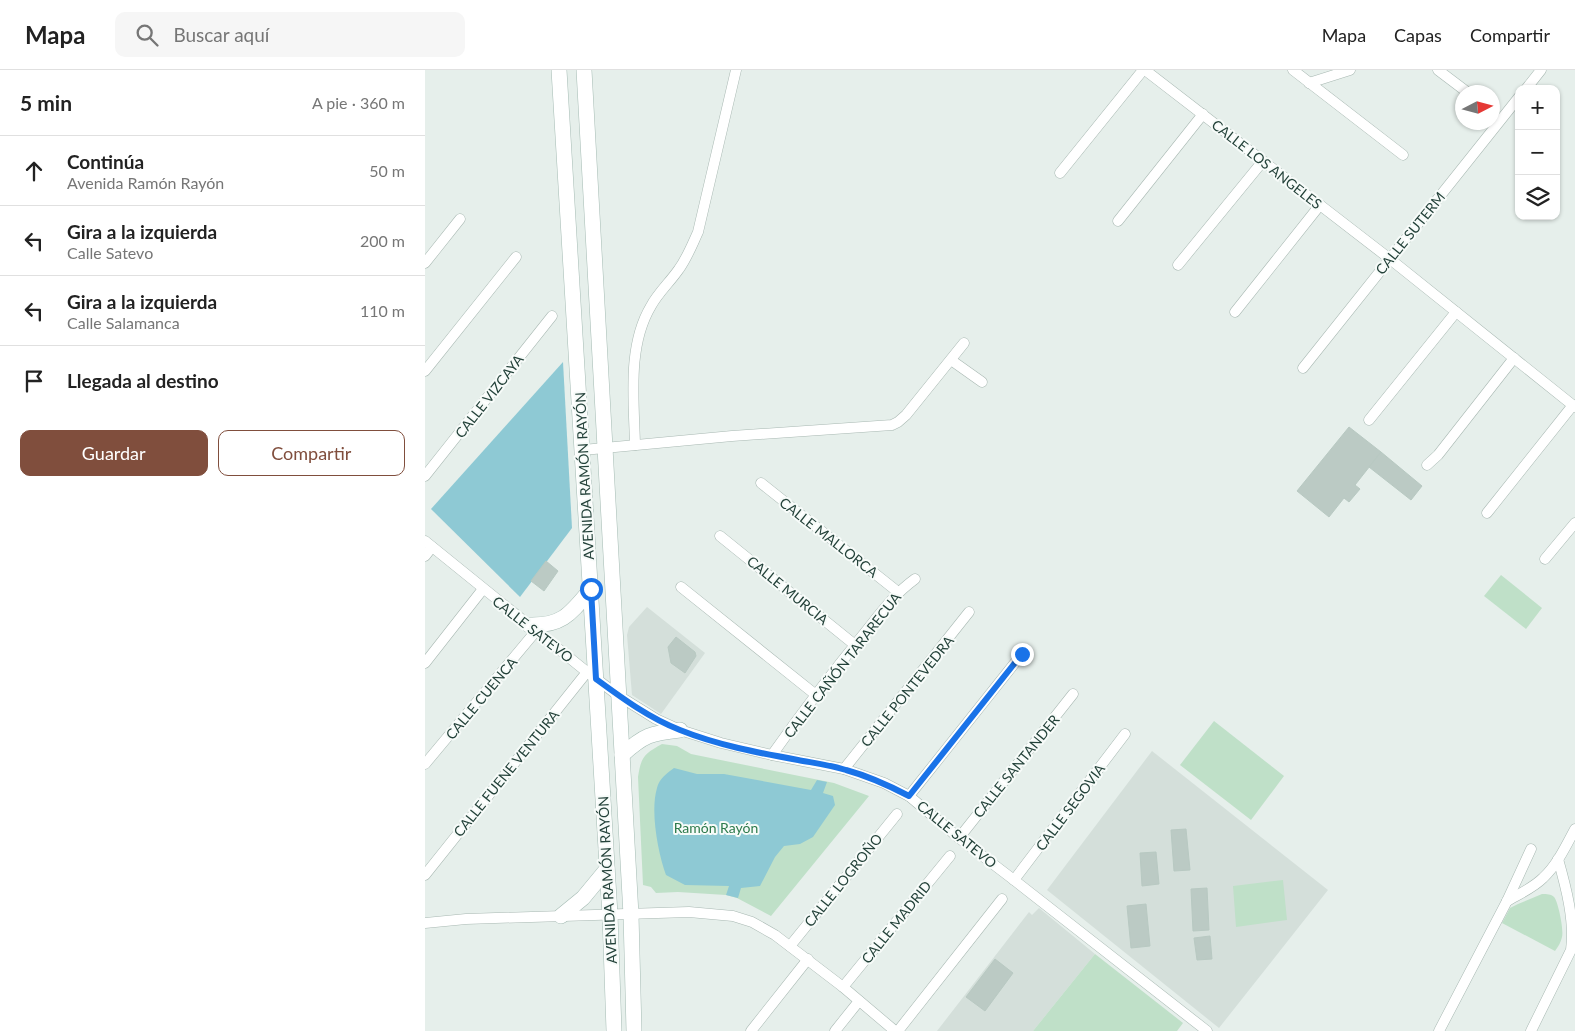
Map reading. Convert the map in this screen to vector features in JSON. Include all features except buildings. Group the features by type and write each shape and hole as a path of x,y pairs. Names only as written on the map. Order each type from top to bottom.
{"main road":[{"name":"AVENIDA RAMÓN RAYÓN","path":"559,70 591,589 591,675 607,869 614,1031"},
{"name":"AVENIDA RAMÓN RAYÓN","path":"584,70 631,915 634,1031"},
{"path":"533,628 565,618 591,589"},
{"path":"622,755 647,735 680,730"},
{"path":"561,916 583,898 607,869"}],"street":[{"path":"635,445 635,362 643,321 651,305 679,269 698,232 736,70"},
{"path":"1060,173 1144,70"},
{"name":"CALLE LOS ANGELES","path":"1144,70 1389,258 1574,406"},
{"path":"1293,70 1403,155"},
{"path":"1309,83 1350,70"},
{"path":"1438,70 1458,85"},
{"path":"1529,85 1541,70"},
{"name":"CALLE SUTERM","path":"1303,368 1515,102"},
{"path":"1118,220 1203,114"},
{"path":"1178,265 1263,160"},
{"path":"1235,312 1320,205"},
{"path":"425,263 460,219"},
{"path":"425,371 516,257"},
{"path":"1369,420 1456,312"},
{"name":"CALLE VIZCAYA","path":"425,476 552,316"},
{"path":"583,450 732,436 892,425 906,415 964,343"},
{"path":"1427,465 1438,455 1514,358"},
{"path":"951,360 982,382"},
{"path":"1487,513 1574,406"},
{"name":"CALLE MALLORCA","path":"761,483 898,592"},
{"path":"1545,559 1575,523"},
{"name":"CALLE MURCIA","path":"720,536 855,644"},
{"path":"425,556 429,544"},
{"name":"CALLE SATEVO","path":"429,544 591,675 619,696 656,719 680,730 721,743 772,756 844,769 884,783 909,796 959,838 1207,1031"},
{"name":"CALLE CAÑÓN TARARECUA","path":"772,756 855,644 898,592 915,579"},
{"path":"681,587 816,695"},
{"path":"425,663 483,589"},
{"name":"CALLE PONTEVEDRA","path":"844,769 969,612"},
{"name":"CALLE CUENCA","path":"425,764 533,628"},
{"path":"909,796 1022,654"},
{"name":"CALLE FUENE VENTURA","path":"425,875 591,675"},
{"name":"CALLE SANTANDER","path":"959,838 1073,694"},
{"name":"CALLE SEGOVIA","path":"1014,880 1125,734"},
{"name":"CALLE LOGROÑO","path":"790,946 897,814"},
{"path":"1507,901 1534,885 1550,870 1575,829"},
{"path":"1439,1031 1507,901 1531,849"},
{"name":"CALLE MADRID","path":"843,987 950,856"},
{"path":"1531,1031 1571,950 1573,941 1571,915 1558,859"},
{"path":"425,923 467,919 610,916 689,912 733,916 767,929 808,959 896,1031 1002,898"},
{"path":"751,1031 808,959"},
{"path":"835,1031 859,1001"}],"shaded area":[{"path":"647,607 705,653 661,714 632,695 627,635 629,627"},
{"path":"1152,751 1328,890 1219,1028 1047,890"},
{"path":"1039,908 1095,954 1033,1031 937,1031 1029,912 1032,915"}],"green space":[{"path":"1501,575 1542,608 1526,629 1484,596"},
{"path":"1214,721 1284,776 1251,820 1180,765"},
{"name":"Ramón Rayón","path":"662,744 677,746 691,754 834,783 869,796 771,916 737,898 726,895 678,892 656,893 651,887 643,885 638,777 640,765 644,757"},
{"path":"1283,880 1287,920 1236,927 1233,886"},
{"path":"1542,894 1554,897 1559,910 1562,937 1555,951 1502,923 1510,908"},
{"path":"1095,954 1183,1023 1177,1031 1033,1031"}],"water":[{"path":"563,362 572,528 520,597 431,509"},
{"name":"Ramón Rayón","path":"674,768 697,774 724,774 811,790 817,780 827,782 823,793 833,796 835,805 813,837 800,844 784,846 775,857 760,886 741,888 738,898 726,895 729,886 685,885 666,875 660,855 654,808 657,788 660,782"}],"route":[{"path":"591,589 596,679 619,696 656,719 680,730 772,756 844,769 884,783 909,796 1022,654"}]}
